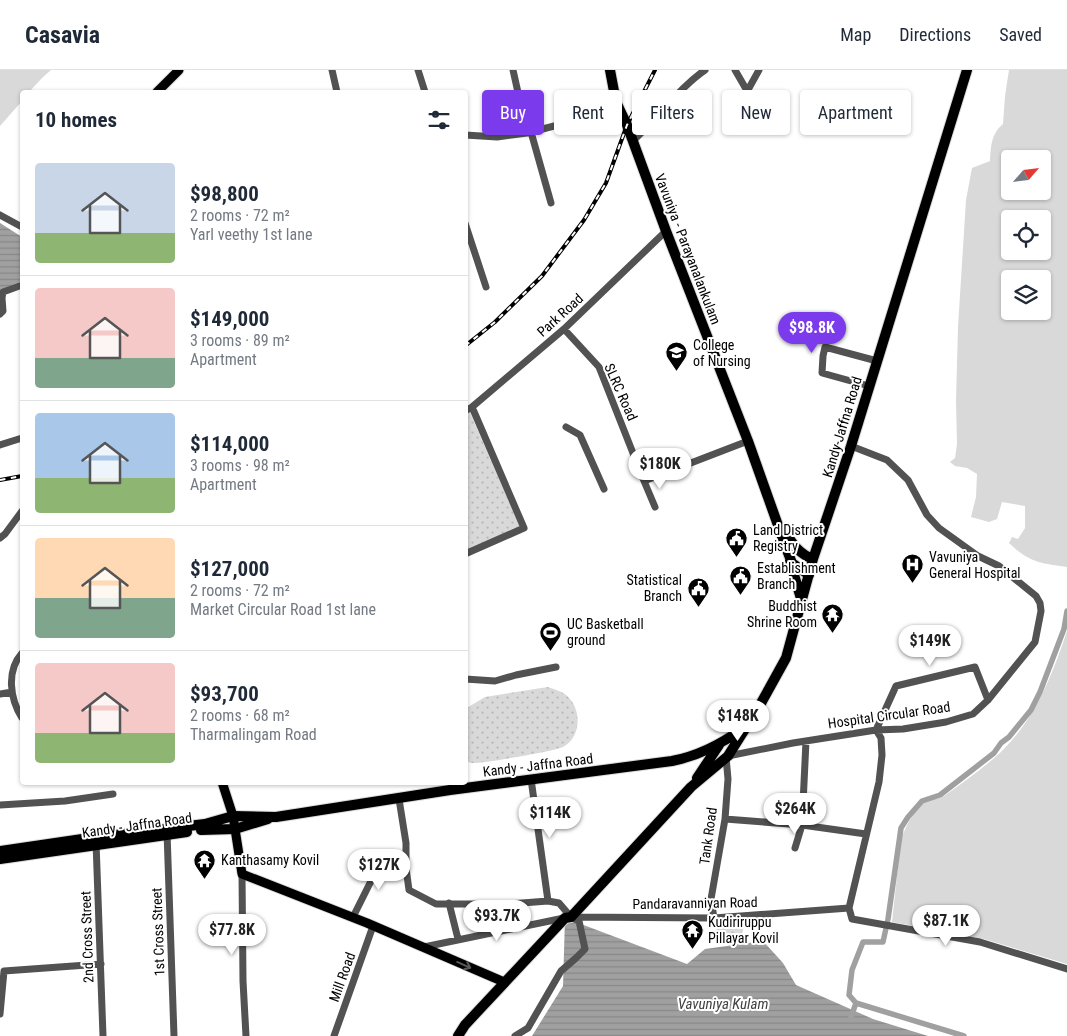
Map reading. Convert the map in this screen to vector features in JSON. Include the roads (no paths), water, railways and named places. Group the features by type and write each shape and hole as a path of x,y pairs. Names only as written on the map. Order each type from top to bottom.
{"highway":[{"name":"Vavuniya - Parayanalankulam","path":"610,70 614,90"},
{"name":"Kandy-Jaffna Road","path":"729,753 744,727 760,705 786,658 809,575 851,446 967,70"},
{"name":"Vavuniya - Parayanalankulam","path":"622,116 778,522"},
{"path":"778,522 802,603"},
{"path":"778,522 795,547 803,554 814,559"},
{"path":"785,545 792,563 809,575"},
{"name":"Kandy-Jaffna Road","path":"720,745 744,727"},
{"path":"691,788 720,745"},
{"name":"Hospital Circular Road","path":"720,745 729,753"},
{"name":"Kandy - Jaffna Road","path":"689,758 720,745"},
{"path":"458,1036 465,1024 504,982 691,788 729,753"},
{"name":"Kandy - Jaffna Road","path":"468,784 531,779 689,758 710,758 729,753"},
{"path":"689,758 698,761 702,770"},
{"name":"Kandy - Jaffna Road","path":"167,831 236,829 276,817 399,799 449,786"},
{"name":"Kandy - Jaffna Road","path":"0,851 135,836 205,824 233,816 276,817"},
{"name":"Kandy - Jaffna Road","path":"0,859 96,841"}],"main road":[{"path":"158,90 179,70"},
{"path":"223,785 236,829 242,874 353,917 504,982"}],"street":[{"path":"332,70 337,90"},
{"path":"418,70 423,90"},
{"path":"513,70 518,90"},
{"path":"633,141 672,99 705,70"},
{"path":"735,70 746,89 749,88 759,70"},
{"path":"468,135 497,137 513,135"},
{"path":"530,135 551,203"},
{"path":"0,214 20,226"},
{"name":"Park Road","path":"468,409 564,329 666,231"},
{"path":"468,232 486,287"},
{"path":"0,314 3,311 3,292 20,286"},
{"name":"SLRC Road","path":"564,329 599,367 655,507"},
{"path":"869,386 822,373 825,347 877,361"},
{"path":"468,409 524,528 468,553"},
{"path":"566,427 580,435 604,489"},
{"path":"0,445 20,439"},
{"path":"644,481 748,442"},
{"name":"Hospital Circular Road","path":"729,753 876,730 903,729 946,722 973,714 988,700 1035,642 1041,611 1036,596 999,566 978,556 940,528 927,515 908,480 887,460 851,446"},
{"path":"0,538 20,514"},
{"path":"20,656 12,673 12,692 16,709 20,715"},
{"path":"468,680 495,681 556,667"},
{"path":"988,700 975,667 896,686 876,730 881,738 882,755 879,782 849,908 852,919 980,942 1067,969"},
{"path":"0,694 12,692"},
{"path":"795,848 802,825 806,741"},
{"name":"Tank Road","path":"714,918 712,899 724,819 729,753"},
{"path":"531,779 548,901"},
{"path":"0,805 65,801 113,794"},
{"path":"399,799 406,843 406,868 409,890 436,904 510,904 548,901 559,903 568,917 579,921 585,948 561,971 528,1028 515,1036"},
{"path":"724,819 802,825 866,834"},
{"name":"1st Cross Street","path":"167,831 174,1036"},
{"name":"2nd Cross Street","path":"96,841 102,1036"},
{"path":"353,917 378,868 389,862 406,868"},
{"path":"242,874 243,981 246,1036"},
{"path":"449,903 458,939"},
{"name":"Pandaravanniyan Road","path":"424,947 568,917 714,918 849,908"},
{"name":"Mill Road","path":"334,1036 373,926"},
{"path":"0,1014 4,971 101,964"}],"water":[{"path":"0,223 20,236 20,282 0,290"},
{"name":"Vavuniya Kulam","path":"565,918 687,964 705,949 763,941 783,963 796,985 873,1019 928,1036 532,1036 563,986"}],"waterway":[{"path":"856,1003 849,995 852,970 863,942 883,942 901,828 922,801 940,795 994,753 1031,710 1040,692 1064,629 1067,611"},
{"path":"851,1017 856,1003 964,1036"}],"railway":[{"path":"468,344 495,322 542,276 584,220 606,183 627,125 655,70"},
{"path":"0,480 20,476"}],"place":[{"name":"College of Nursing","path":"677,372"},
{"name":"Land District Registry","path":"737,557"},
{"name":"Vavuniya General Hospital","path":"913,584"},
{"name":"Establishment Branch","path":"741,595"},
{"name":"Statistical Branch","path":"698,607"},
{"name":"Buddhist Shrine Room","path":"833,633"},
{"name":"UC Basketball ground","path":"551,651"},
{"name":"Kanthasamy Kovil","path":"205,879"},
{"name":"Kudiriruppu Pillayar Kovil","path":"692,949"}]}
